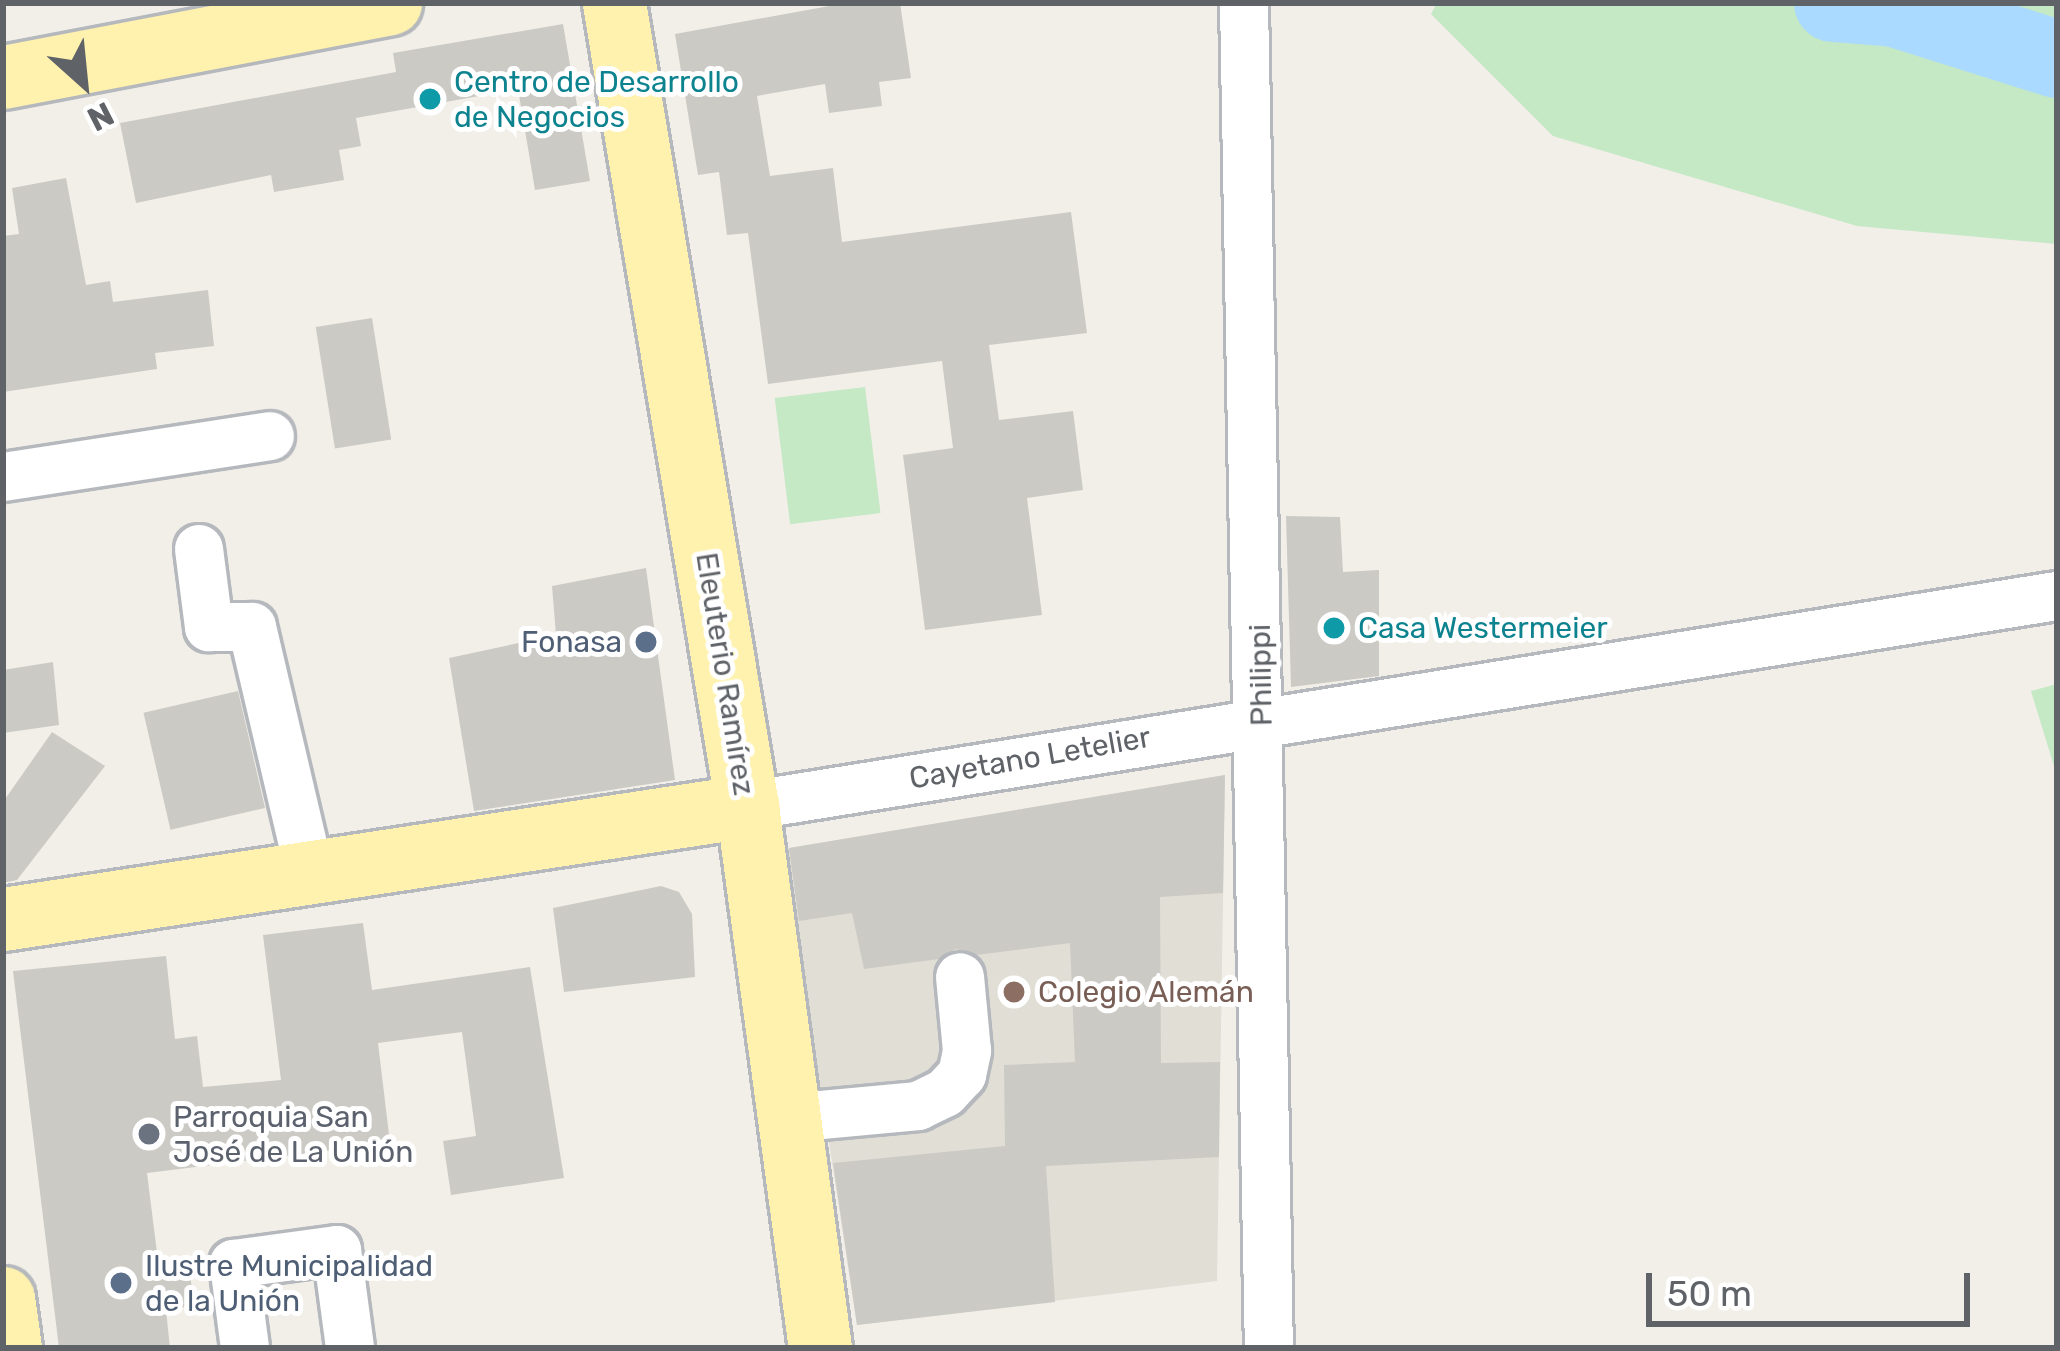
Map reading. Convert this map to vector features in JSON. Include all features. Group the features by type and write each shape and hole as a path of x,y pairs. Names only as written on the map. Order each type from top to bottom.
{"main road":[{"path":"3,76 390,3"},
{"name":"Eleuterio Ramírez","path":"614,3 747,806 820,1348"},
{"name":"Cayetano Letelier","path":"3,919 747,806"},
{"path":"3,1298 10,1348"}],"street":[{"name":"Philippi","path":"1244,3 1262,719 1269,1348"},
{"path":"3,476 270,436"},
{"path":"199,549 209,626 252,627 310,874"},
{"name":"Cayetano Letelier","path":"747,806 1262,719 2057,596"},
{"path":"789,1118 918,1106 946,1093 962,1075 967,1051 960,977"},
{"path":"245,1348 233,1264 337,1250 350,1348"}],"shaded area":[{"name":"Colegio Alemán","path":"1225,775 1217,1281 857,1325 784,849"}],"green space":[{"path":"1437,3 2057,3 2057,244 1857,226 1553,136 1431,14"},
{"path":"865,387 880,513 790,524 775,398"},
{"path":"2057,684 2057,776 2031,691"}],"building":[{"path":"846,3 900,3 911,78 879,82 882,106 829,113 825,84 757,96 770,176 833,168 842,242 1071,212 1087,333 989,345 999,420 1073,411 1083,490 1027,498 1042,615 925,630 903,455 953,448 942,361 768,384 748,233 727,235 719,172 698,175 675,34"},
{"path":"563,24 590,181 535,190 518,89 356,118 361,146 339,150 344,180 274,192 271,175 136,203 120,123 396,72 393,53"},
{"path":"66,178 86,285 110,281 113,302 208,290 214,346 155,353 157,369 3,392 3,236 19,234 12,188"},
{"path":"372,318 391,439 335,448 316,327"},
{"name":"Casa Westermeier","path":"1286,516 1340,517 1343,572 1379,570 1379,676 1291,687"},
{"path":"646,568 675,780 474,811 449,658 556,635 552,586"},
{"path":"53,662 59,725 3,733 3,670"},
{"path":"238,691 265,808 170,830 143,713"},
{"path":"52,732 105,766 17,880 3,883 3,802"},
{"path":"1225,775 1223,893 1160,897 1161,1063 1220,1062 1219,1157 1046,1166 1055,1302 857,1325 833,1163 1005,1146 1004,1065 1075,1062 1070,943 976,955 956,949 939,959 864,969 852,913 799,921 789,848"},
{"path":"661,886 679,892 692,914 695,977 564,992 553,908"},
{"path":"363,923 372,990 530,967 564,1178 451,1195 443,1141 476,1136 462,1032 378,1043 390,1143 147,1173 158,1261 188,1257 194,1306 166,1310 170,1348 59,1348 13,971 166,956 175,1039 197,1036 203,1087 281,1080 263,935"}],"waterway":[{"path":"1833,3 1895,8 2057,59"}],"place":[{"name":"Centro de Desarrollo de Negocios","path":"430,99"},
{"name":"Casa Westermeier","path":"1334,628"},
{"name":"Fonasa","path":"646,642"},
{"name":"Colegio Alemán","path":"1014,992"},
{"name":"Parroquia San José de La Unión","path":"149,1134"},
{"name":"Ilustre Municipalidad de la Unión","path":"121,1283"}]}
